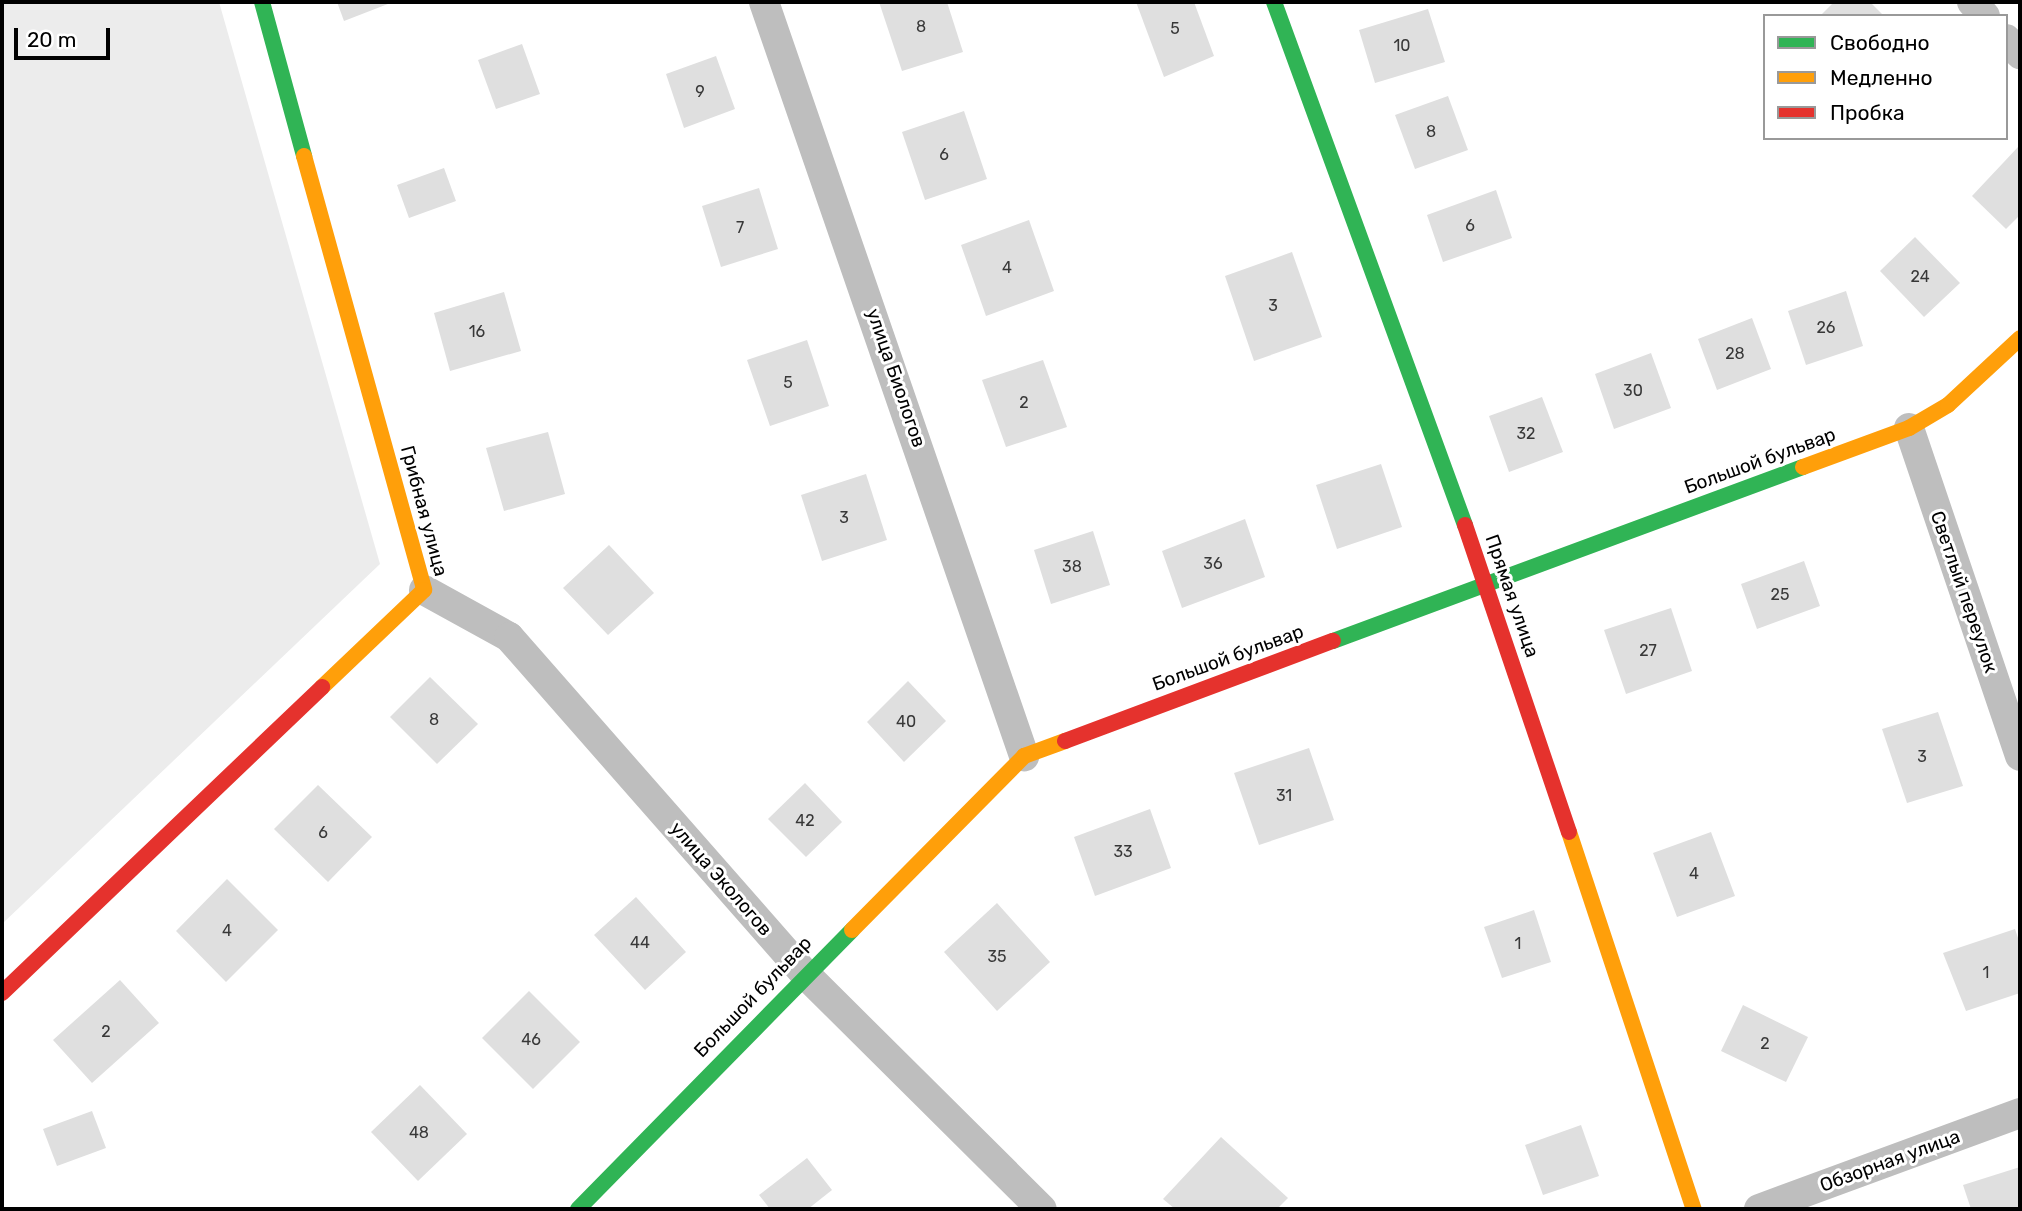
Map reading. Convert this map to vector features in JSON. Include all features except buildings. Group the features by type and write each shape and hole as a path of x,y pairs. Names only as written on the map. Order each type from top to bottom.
{"street":[{"name":"Грибная улица","path":"2,993 424,590 262,2"},
{"name":"улица Биологов","path":"764,2 1024,756"},
{"name":"Прямая улица","path":"1273,2 1487,584 1695,1209"},
{"path":"2008,41 2020,54"},
{"name":"Большой бульвар","path":"578,1209 804,973 1024,756 1909,428 1948,405 2020,338"},
{"name":"Светлый переулок","path":"1909,428 2020,757"},
{"name":"улица Экологов","path":"424,590 509,637 804,973 1042,1209"},
{"name":"Обзорная улица","path":"1759,1209 2020,1114"}],"shaded area":[{"path":"2,2 219,2 380,564 2,924"}],"traffic: fast":[{"path":"262,2 304,156"},
{"path":"1274,2 1465,525"},
{"path":"1333,641 1803,467"},
{"path":"578,1209 852,930"}],"traffic: slow":[{"path":"304,156 424,590 322,687"},
{"path":"1803,467 1909,428 1948,405 2020,338"},
{"path":"852,930 1024,756 1065,741"},
{"path":"1569,832 1694,1209"}],"traffic: jam":[{"path":"1465,525 1569,832"},
{"path":"1065,741 1333,641"},
{"path":"2,993 322,687"}]}
